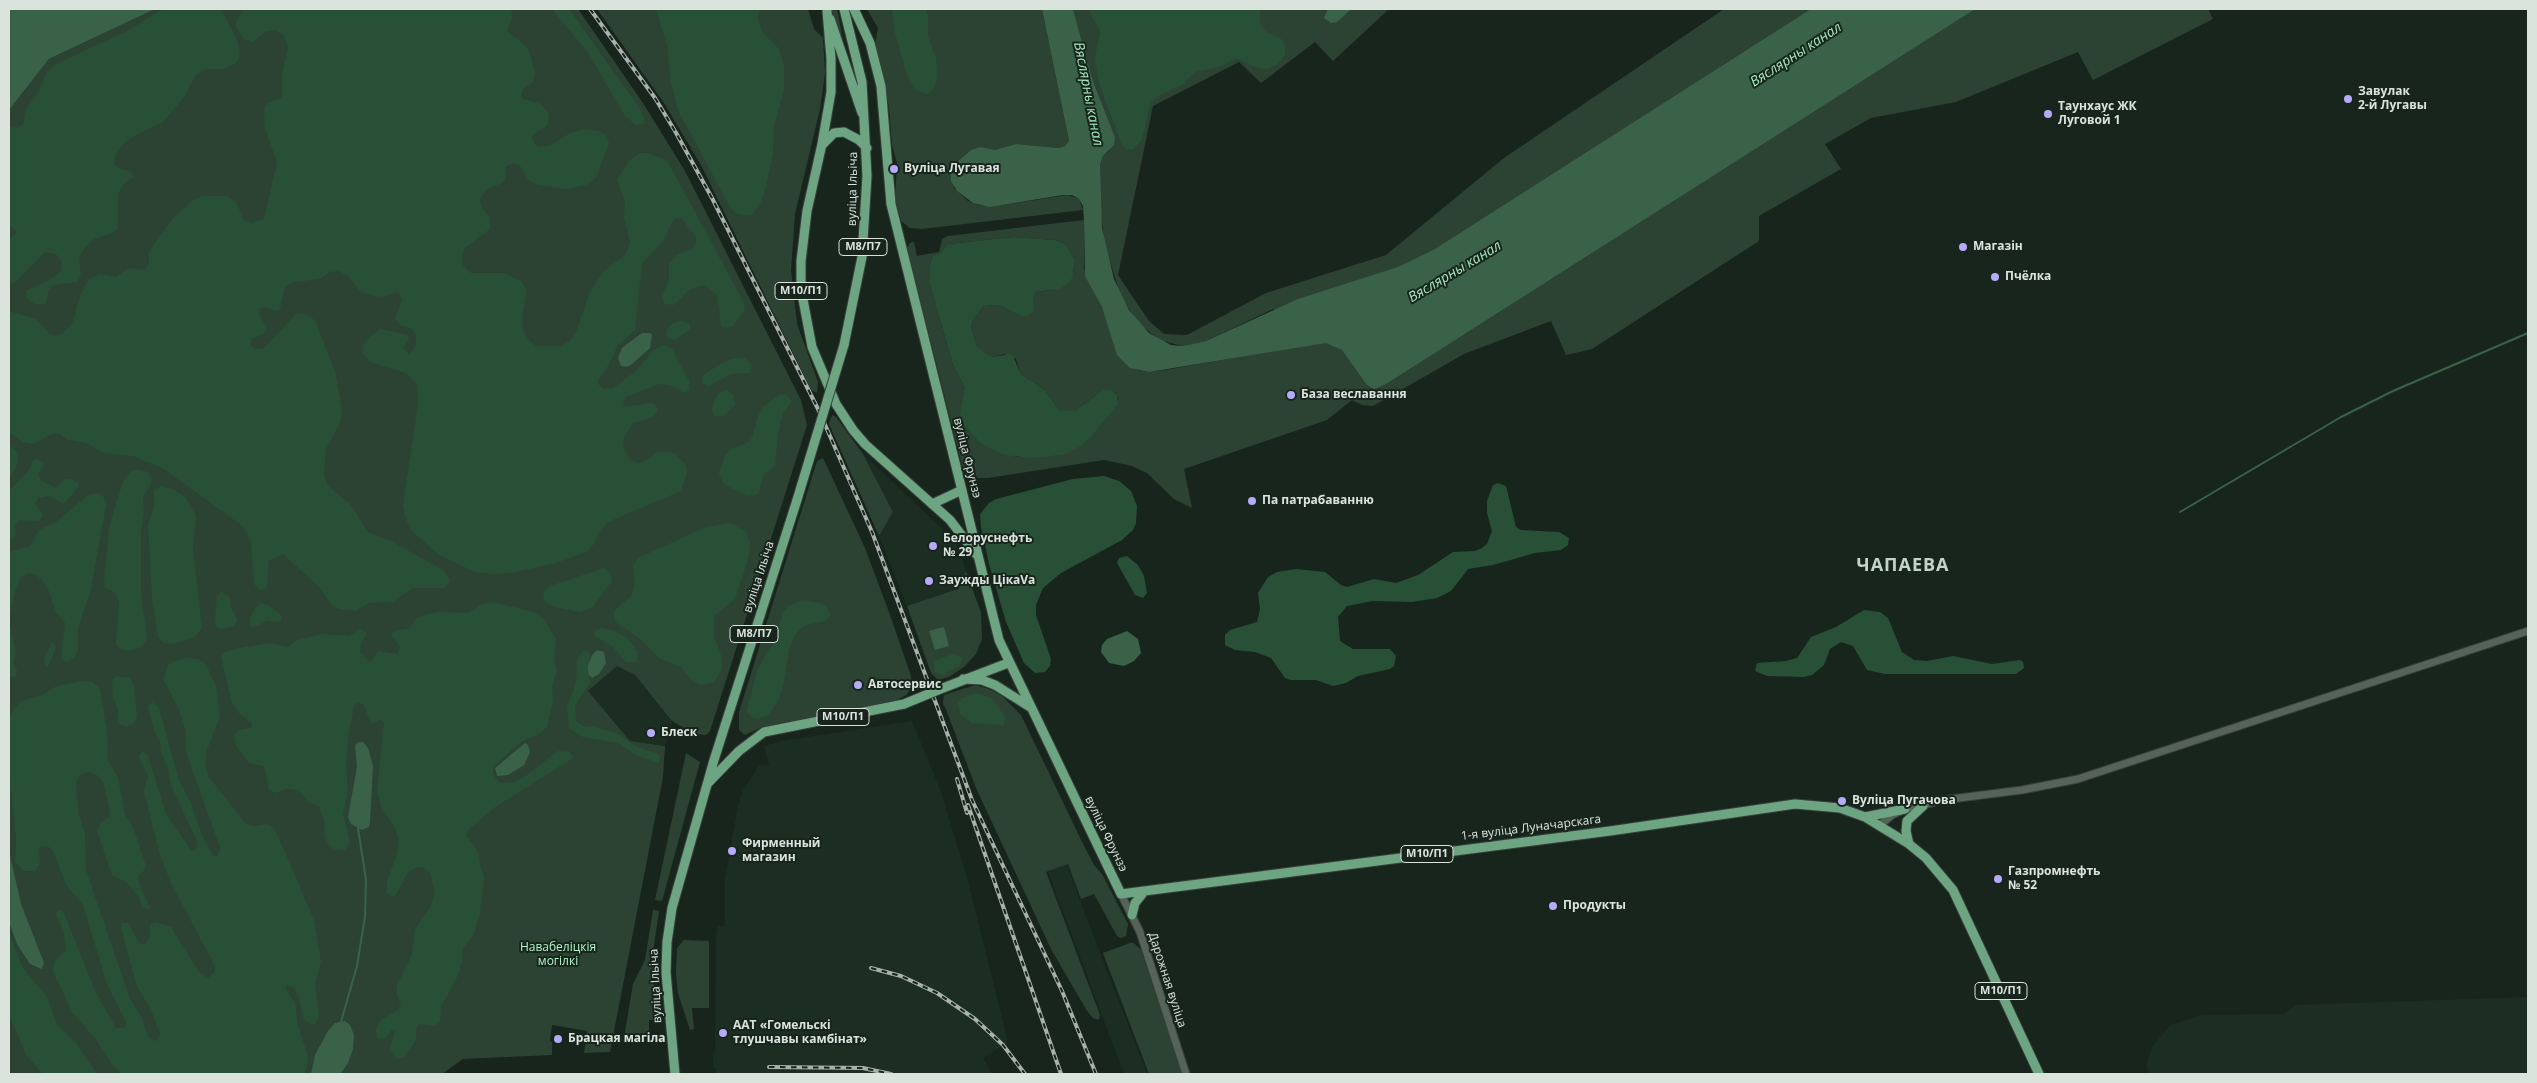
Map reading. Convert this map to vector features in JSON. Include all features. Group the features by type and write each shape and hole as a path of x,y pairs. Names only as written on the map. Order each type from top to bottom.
{"main road":[{"name":"вуліца Ільіча","path":"675,1074 667,987 667,942 680,875 844,345 862,257 866,205 867,148 862,82 844,9"},
{"name":"вуліца Фрунзэ","path":"854,9 870,43 881,86 890,204 999,640 1008,663 1121,894"},
{"name":"вуліца Ільіча","path":"826,10 838,38 863,115"},
{"name":"М10/П1","path":"826,10 831,59 830,92 822,144 807,211 801,261 801,289 812,347 836,404 852,430 865,444 950,520 979,558"},
{"path":"822,144 834,133 844,132 867,148"},
{"path":"932,504 962,490"},
{"name":"М10/П1","path":"707,783 739,751 764,732 904,704 963,679 1008,663"},
{"path":"963,679 982,680 995,685 1030,708"},
{"name":"1-я вуліца Луначарскага","path":"1121,894 1144,893 1367,861 1610,831 1795,804 1840,808 1880,825"},
{"path":"1909,844 1906,831 1907,821 1923,806"},
{"path":"1865,817 1905,809"},
{"name":"М10/П1","path":"1880,825 1909,844 1940,873 1963,908 2040,1074"},
{"path":"1132,915 1135,903 1144,893"}],"street":[{"path":"1880,825 1892,815 1905,809 1943,800 2022,790 2078,779 2528,631"},
{"name":"Дарожная вуліца","path":"1121,894 1140,932 1186,1074"}],"shaded area":[{"path":"162,9 219,9 226,18 237,40 240,53 239,59 236,63 225,69 206,69 200,72 195,76 185,96 163,122 134,136 122,145 115,156 114,163 118,168 132,172 133,177 123,185 118,194 118,228 112,233 94,239 84,248 79,258 81,275 77,282 53,285 48,292 46,304 35,304 27,299 26,291 53,278 61,271 62,262 56,254 45,252 15,282 9,283 9,241 16,233 13,227 9,226 9,127 18,128 24,123 26,109 37,95 47,72 56,64 131,29"},
{"path":"245,9 511,9 512,16 507,31 528,48 535,73 533,82 523,89 521,96 523,99 541,104 549,114 548,124 532,136 534,144 539,147 551,145 570,133 584,129 599,131 605,135 609,143 596,178 586,185 566,189 537,185 528,180 521,167 514,163 506,166 505,179 502,183 487,189 480,199 482,208 490,218 490,229 465,248 462,254 463,266 471,273 504,273 521,281 527,291 522,318 523,330 528,339 536,346 560,346 570,341 576,332 590,292 603,272 625,255 630,242 624,217 625,200 617,180 629,161 640,153 648,153 664,159 669,164 743,301 745,310 732,327 724,328 721,325 717,295 705,285 690,289 674,305 665,304 662,297 669,280 669,264 677,255 692,248 696,243 696,237 683,220 680,218 674,219 663,241 642,263 635,330 618,345 608,366 598,380 598,384 604,389 613,388 635,372 655,349 663,345 672,349 689,381 690,390 684,393 670,385 659,384 626,397 623,403 625,407 650,403 655,404 658,411 653,417 633,423 624,437 623,445 629,459 635,462 642,463 658,452 670,452 676,455 686,465 687,473 681,491 608,522 601,529 593,545 586,552 556,563 511,573 493,574 475,572 439,555 412,531 406,519 403,506 418,404 417,385 406,373 370,362 362,353 363,345 369,337 380,329 408,335 409,339 403,348 409,354 416,345 416,335 411,328 401,326 395,319 402,299 398,292 381,297 369,295 359,290 348,276 339,271 330,272 319,279 295,282 285,286 280,309 275,311 265,307 260,309 259,314 267,329 263,334 251,339 251,346 255,349 263,349 295,315 302,313 315,320 336,375 342,410 340,423 326,448 324,475 327,485 351,505 368,532 389,540 443,570 450,581 445,588 413,588 393,602 369,603 356,611 339,609 332,605 319,587 283,554 269,561 267,588 260,590 254,584 251,543 244,527 162,468 133,456 103,453 86,443 68,440 60,434 54,433 33,444 23,442 9,432 9,311 36,319 50,334 56,336 63,333 73,322 80,295 89,279 100,274 116,277 128,268 145,270 149,262 149,252 161,234 175,216 193,200 202,196 227,196 236,202 244,220 252,223 264,219 277,163 265,128 265,107 282,97 282,74 288,48 284,36 276,30 266,31 253,42 243,39 236,26 237,19"},
{"path":"552,9 569,9 640,109 645,120 644,124 636,125 625,116 589,54"},
{"path":"656,9 759,9 758,19 762,32 779,49 784,67 784,90 774,126 773,153 766,187 761,202 751,216 737,214 730,207 678,110 671,82 667,45"},
{"path":"892,9 925,9 928,15 928,36 936,58 937,75 935,87 928,94 916,91 907,75 895,33"},
{"path":"1088,9 1260,9 1260,24 1265,31 1281,39 1285,46 1285,55 1278,64 1268,69 1255,67 1236,58 1219,67 1195,72 1182,85 1161,94 1151,102 1142,139 1133,149 1126,149 1121,143 1098,80 1095,58 1100,31"},
{"path":"1013,237 1055,240 1066,244 1075,260 1073,275 1070,282 1060,289 1036,292 1033,299 1035,310 1027,316 1021,316 999,305 984,306 973,319 971,327 977,346 988,355 994,357 1009,354 1013,356 1021,374 1045,390 1059,410 1076,410 1103,390 1112,390 1117,395 1118,404 1089,439 1081,446 1063,455 1030,458 1005,455 981,444 965,427 960,414 965,388 953,365 930,285 930,265 933,255 940,253 948,244"},
{"path":"682,321 690,324 690,329 675,340 669,339 666,335 667,329 673,323"},
{"path":"745,358 752,365 749,373 731,374 709,386 702,383 702,376 720,364 731,359"},
{"path":"726,390 733,394 735,405 723,416 715,416 712,410 714,401 718,394"},
{"path":"786,394 792,401 783,413 778,433 775,466 764,474 759,492 756,495 747,496 724,484 719,474 725,456 731,449 745,444 752,438 758,416 764,406 779,395"},
{"path":"9,445 16,451 18,459 16,468 9,478"},
{"path":"863,454 956,542 966,571 958,589 907,606 879,536 893,512"},
{"path":"37,459 44,463 38,475 42,481 56,488 65,479 71,479 78,482 79,486 64,504 49,496 38,498 35,504 42,513 42,518 37,521 19,520 15,525 16,536 9,541 9,491 29,470 33,461"},
{"path":"136,469 148,472 152,478 151,484 143,496 144,512 141,533 141,592 147,639 141,647 127,651 120,649 116,645 119,602 115,593 105,587 104,579 109,528 123,481 130,472"},
{"path":"1104,476 1119,481 1131,491 1137,506 1136,523 1133,530 1122,540 1061,573 1043,588 1036,605 1036,615 1051,659 1050,666 1045,672 1035,673 1024,663 1006,622 989,564 980,514 989,503 996,499 1073,479"},
{"path":"1498,483 1506,486 1516,527 1521,530 1559,532 1569,538 1568,545 1561,550 1535,553 1493,565 1468,569 1451,591 1437,598 1412,602 1373,601 1347,606 1338,617 1340,641 1353,649 1390,649 1396,656 1394,666 1390,669 1358,676 1346,683 1333,686 1316,680 1291,680 1285,678 1271,658 1255,652 1235,650 1225,645 1225,635 1230,630 1257,622 1260,609 1258,593 1268,577 1277,572 1296,569 1325,572 1341,585 1347,587 1374,579 1396,583 1418,575 1453,552 1475,551 1482,548 1487,544 1492,531 1487,513 1487,501 1493,485"},
{"path":"161,486 175,490 186,498 196,516 193,547 202,628 195,637 173,644 164,643 158,637 152,596 148,526 154,506 154,490"},
{"path":"98,493 103,496 106,505 91,589 78,628 78,648 75,658 67,662 61,660 65,623 56,612 47,586 37,575 28,573 21,577 16,587 9,621 9,552 30,546 39,530 56,522 88,495"},
{"path":"730,523 747,532 750,543 749,556 735,599 714,616 714,637 721,655 722,669 714,682 701,685 691,679 680,666 660,659 638,637 618,624 614,620 614,611 632,595 635,584 633,565 638,558 706,527"},
{"path":"1127,556 1138,565 1144,576 1147,593 1143,598 1135,595 1117,563 1119,558"},
{"path":"604,568 611,573 612,581 592,608 580,612 555,607 545,602 543,593 550,586"},
{"path":"221,592 230,597 231,608 238,621 234,626 221,629 216,626 215,619 217,596"},
{"path":"802,600 820,603 827,607 831,615 825,621 806,625 796,633 790,645 783,687 778,701 768,715 758,719 753,718 747,712 747,708 758,669 774,641 783,613 788,607"},
{"path":"493,602 533,612 544,619 556,639 554,660 557,671 552,686 553,701 547,727 539,734 521,742 496,764 493,768 494,776 500,783 510,783 523,778 558,751 570,752 573,758 495,807 468,830 466,836 478,851 484,878 480,912 473,936 463,948 462,963 455,982 441,1006 440,1022 434,1026 418,1024 416,1040 404,1057 397,1059 390,1049 395,1031 391,1030 386,1038 380,1039 377,1037 376,1030 381,1020 397,1011 401,1006 397,995 397,985 412,955 415,929 431,906 435,891 430,873 425,868 417,867 408,872 396,895 392,896 387,893 387,881 397,855 399,842 396,830 381,806 377,790 384,723 381,720 373,723 370,721 363,704 357,703 354,706 348,739 346,766 348,790 343,814 350,842 345,850 334,849 329,845 325,837 324,819 319,806 309,803 301,793 293,789 284,789 276,793 269,790 264,766 249,763 236,746 234,738 236,733 239,730 251,728 252,723 239,713 232,703 221,657 224,653 234,649 270,643 289,647 297,640 322,634 349,636 361,629 367,634 361,644 360,653 367,660 371,661 378,651 397,654 400,647 391,635 394,631 410,628 417,617 438,612 468,613 481,605"},
{"path":"261,603 268,605 281,615 282,619 278,622 267,621 255,627 250,626 250,619 256,607"},
{"path":"1864,610 1880,612 1888,618 1902,652 1914,660 1927,661 1953,656 1992,664 2020,660 2023,662 2024,668 2016,674 1885,674 1867,670 1853,646 1841,642 1830,649 1824,665 1812,675 1804,677 1767,676 1755,671 1757,663 1786,661 1797,658 1811,637 1836,627"},
{"path":"9,621 16,653 13,662 17,671 16,676 12,677 9,675"},
{"path":"601,628 615,631 627,638 638,651 637,662 626,662 613,647 595,636 594,631"},
{"path":"52,642 56,647 48,667 44,659"},
{"path":"587,650 590,655 587,673 591,682 575,705 576,721 585,727 595,727 618,734 637,747 656,753 660,756 659,763 635,755 619,743 583,737 569,728 567,707 576,683 577,659 582,652"},
{"path":"953,654 962,657 960,666 942,675 935,672 934,661"},
{"path":"187,658 198,659 206,664 216,687 220,717 207,750 205,764 208,776 246,824 254,826 267,824 275,829 314,920 321,962 315,983 319,1015 316,1024 310,1024 303,1018 299,998 294,988 287,985 285,988 295,1003 298,1025 307,1053 308,1062 304,1074 123,1074 114,1067 97,1041 72,1012 53,971 54,962 66,950 64,932 56,915 57,911 61,910 64,913 96,993 116,1028 124,1028 126,1022 106,981 83,905 66,885 54,853 48,846 39,847 40,864 35,871 23,871 15,861 16,837 10,780 9,716 21,701 42,695 57,686 83,681 93,682 100,689 107,733 108,760 118,778 125,815 134,830 145,863 145,869 139,875 138,880 150,909 143,908 139,897 126,882 113,876 111,872 97,831 100,823 109,817 110,811 103,782 97,775 90,772 78,777 76,786 79,815 85,835 86,870 130,999 142,1018 148,1036 154,1041 159,1039 160,1034 151,1009 137,987 121,928 122,923 128,923 139,943 144,945 150,938 150,924 156,922 171,927 200,974 208,978 215,972 214,964 171,883 160,855 144,791 148,776 139,757 142,751 148,756 166,814 191,850 195,851 198,846 196,839 171,785 168,769 161,752 160,742 154,730 148,707 152,702 159,708 179,781 190,801 203,838 214,856 218,856 220,848 186,752 185,728 179,710 164,680 167,666 174,661"},
{"path":"617,666 635,675 672,721 665,746 630,741 588,691"},
{"path":"116,676 130,678 134,685 137,716 134,723 126,727 118,723 118,708 113,698 112,681"},
{"path":"975,693 992,698 1005,717 1004,725 972,723 960,714 958,703 961,699"},
{"path":"912,721 940,789 967,878 1008,1042 983,1058 992,1074 716,1074 716,1068 713,1068 713,1055 715,1054 716,938 718,926 725,926 725,879 738,806 743,790 759,766 769,765 764,746 782,741"},
{"path":"1067,864 1147,1074 1124,1074 1048,872"},
{"path":"9,934 23,968 47,997 57,1025 76,1043 97,1074 43,1074 27,1056 9,1015"},
{"path":"2528,997 2528,1074 2150,1074 2146,1067 2152,1047 2170,1025 2202,1015 2284,1014 2295,1005"}],"green space":[{"name":"Навабеліцкія могілкі","path":"155,9 578,9 643,103 685,171 801,400 807,425 710,731 706,735 695,734 672,721 635,675 617,666 588,691 630,741 665,746 663,777 610,1052 584,1053 587,1031 552,1025 550,1041 552,1042 552,1055 463,1059 442,1074 9,1074 9,110 49,59"},
{"path":"597,9 808,9 814,29 823,38 825,73 820,109 795,214 791,270 797,324 818,382 817,393 811,390 702,167 664,103"},
{"path":"831,9 837,9 844,46 838,30"},
{"path":"867,9 1042,9 1069,141 1065,146 1059,148 1016,144 995,150 971,150 954,165 954,188 968,201 979,205 996,206 1068,195 1079,199 1083,210 922,229 910,228 901,221 895,200 897,163 892,145 889,107 875,45 878,28"},
{"path":"1073,9 1389,9 1333,61 1315,42 1261,83 1239,62 1153,106 1118,275 1149,321 1164,334 1187,335 1266,293 1386,255 1504,158 1724,9 2208,9 2213,19 2093,80 2078,52 1956,102 1871,118 1825,144 1841,169 1759,216 1759,241 1592,349 1566,355 1551,321 1464,354 1373,406 1362,405 1352,400 1327,420 1184,469 1192,508 1174,499 1147,473 1132,466 1104,460 988,478 975,478 968,475 963,469 907,248 910,243 914,242 917,256 939,252 942,239 948,236 1084,220 1084,269 1105,314 1137,370 1149,372 1165,370 1321,343 1273,309 1206,341 1182,346 1160,340 1138,323 1121,296 1105,246 1100,207 1100,165 1103,156 1109,151 1115,137 1093,81","holes":["1013,237 1055,240 1066,244 1075,260 1073,275 1053,290 1036,292 1033,299 1035,310 1021,316 999,305 984,306 973,319 971,327 977,346 987,355 994,357 1004,354 1016,359 1021,374 1045,390 1059,410 1064,412 1076,410 1103,390 1115,392 1118,400 1063,455 1017,457 981,444 965,427 965,388 953,365 930,285 930,265 933,255 940,253 948,244"]},
{"path":"832,415 836,417 863,454 893,512 879,536 829,424"},
{"path":"823,458 865,548 911,676 912,687 906,695 895,701 762,727 745,735 739,730 739,712 817,461"},
{"path":"966,571 981,613 982,639 976,654 964,667 949,677 938,680 931,673 907,606 958,589"},
{"path":"975,685 992,690 1002,696 1021,715 1084,846 1094,865 1102,874 1128,924 1126,936 1120,938 1117,936 1094,894 1081,899 1068,864 1046,872 1100,1015 1099,1020 1093,1018 1087,1011 1051,949 976,788 943,703 944,695"},
{"path":"686,753 700,762 662,901 655,900"},
{"path":"653,910 659,911 653,952 655,1020 649,1020 649,1036 624,1038 633,984 645,960"},
{"path":"684,940 709,941 709,1008 692,1008 694,1029 690,1030 678,993 676,974 677,948"},
{"path":"1134,943 1141,950 1182,1074 1149,1074 1103,953"}],"water":[{"path":"9,9 155,9 49,59 9,110"},
{"name":"Вяслярны канал","path":"1042,9 1073,9 1093,81 1115,137 1114,145 1103,156 1100,165 1102,228 1114,279 1129,310 1149,333 1171,345 1182,346 1206,341 1298,299 1398,267 1435,249 1811,9 1975,9 1386,384 1374,389 1367,385 1342,350 1326,343 1149,372 1130,368 1117,355 1102,307 1085,276 1083,206 1079,199 1072,195 1063,195 990,207 973,203 957,191 951,181 951,171 956,163 971,150 980,147 995,150 1016,144 1059,148 1065,146 1069,141"},
{"path":"1328,9 1351,9 1337,22 1331,23 1324,18"},
{"path":"642,333 650,333 652,335 650,348 632,364 627,367 621,366 618,358 622,348"},
{"path":"944,627 949,646 935,650 929,631"},
{"path":"1127,631 1138,639 1141,653 1134,661 1124,666 1109,663 1101,652 1102,645 1107,639"},
{"path":"597,650 604,652 606,663 599,674 592,678 588,674 588,666 592,655"},
{"path":"363,742 368,748 373,766 370,822 369,827 362,830 351,824 348,817 357,767 355,745"},
{"path":"525,743 528,745 530,752 524,765 508,775 497,776 495,768"},
{"path":"9,851 21,904 44,963 42,969 30,964 17,944 9,922"},
{"path":"345,1021 350,1025 354,1035 353,1049 348,1063 340,1074 311,1074 315,1055 328,1031 335,1023"}],"waterway":[{"path":"2180,512 2341,417 2393,391 2528,333"},
{"path":"341,1022 357,966 365,917 366,880 358,828"}],"railway":[{"path":"590,9 655,98 675,131 712,198 819,411 872,532 972,800 1062,991 1096,1074"},
{"path":"957,779 967,813"},
{"path":"968,805 1061,1074"},
{"path":"871,968 901,976 937,993 975,1019 1003,1045 1025,1074"},
{"path":"769,1067 863,1068 891,1074"}],"place":[{"name":"Завулак 2-й Лугавы","path":"2348,99"},
{"name":"Таунхаус ЖК Луговой 1","path":"2048,114"},
{"name":"Вуліца Лугавая","path":"894,169"},
{"name":"Магазін","path":"1963,247"},
{"name":"Пчёлка","path":"1995,277"},
{"name":"База веславання","path":"1291,395"},
{"name":"Па патрабаванню","path":"1252,501"},
{"name":"Белоруснефть № 29","path":"933,546"},
{"name":"Заужды ЦікаVа","path":"929,581"},
{"name":"Автосервис","path":"858,685"},
{"name":"Блеск","path":"651,733"},
{"name":"Вуліца Пугачова","path":"1842,801"},
{"name":"Фирменный магазин","path":"732,851"},
{"name":"Газпромнефть № 52","path":"1998,879"},
{"name":"Продукты","path":"1553,906"},
{"name":"ААТ «Гомельскі тлушчавы камбінат»","path":"723,1033"},
{"name":"Брацкая магіла","path":"558,1039"}],"district":[{"name":"ЧАПАЕВА","path":"1903,566"}]}
